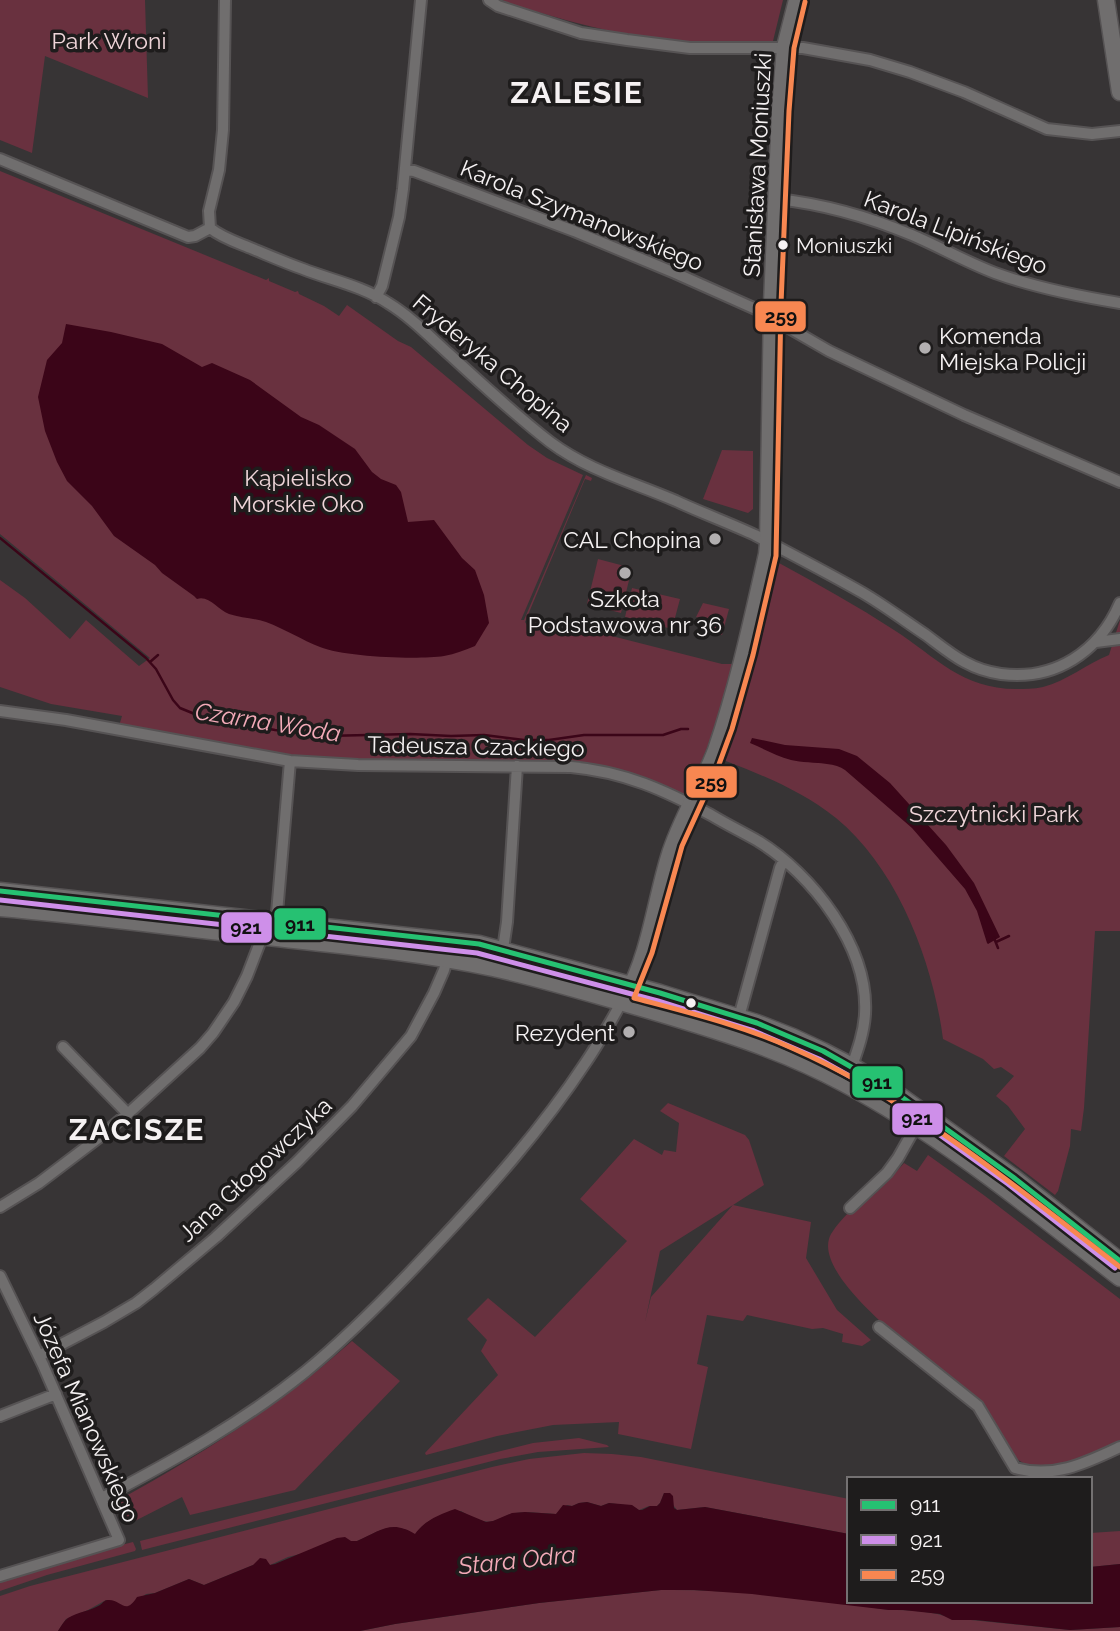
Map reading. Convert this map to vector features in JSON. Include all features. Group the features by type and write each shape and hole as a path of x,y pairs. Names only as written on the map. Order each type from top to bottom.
{"main road":[{"name":"Stanisława Moniuszki","path":"621,1003 632,986 642,959 669,856 707,773 727,718 768,543 772,319 780,110 785,47 797,0"},
{"path":"1106,0 1120,92"},
{"path":"0,891 446,939 503,949 739,1017 793,1037 852,1066 892,1090 985,1157 1120,1261"},
{"path":"0,908 446,959 511,972 760,1045 844,1083 916,1126 1004,1188 1120,1279"},
{"path":"844,1083 852,1066"}],"street":[{"path":"0,159 188,236 195,236 210,228 209,211 219,170 223,130 225,0"},
{"path":"376,296 382,286 396,227 405,170 421,0"},
{"path":"489,0 498,6 581,33 690,48 808,49 870,61 964,92 1047,129 1092,134 1120,131"},
{"name":"Karola Szymanowskiego","path":"405,170 414,171 574,231 675,273 755,309 829,351 954,410 1120,482"},
{"name":"Karola Lipińskiego","path":"777,200 810,204 868,218 993,272 1068,295 1120,303"},
{"name":"Fryderyka Chopina","path":"210,228 229,239 302,269 376,296 409,317 511,410 572,457 603,473 755,536 869,596 957,659 975,668 1013,675 1045,671 1066,663 1096,642 1120,603"},
{"name":"Fryderyka Chopina","path":"1096,642 1120,639"},
{"name":"Tadeusza Czackiego","path":"0,712 65,720 290,761 358,765 571,767 604,771 633,779 691,805 759,842 804,877 824,901 844,934 863,986 865,1015 852,1066"},
{"path":"0,1207 39,1183 128,1114 213,1033 240,991 262,937 274,920 290,761"},
{"path":"503,949 517,766"},
{"path":"739,1017 784,860"},
{"name":"Jana Głogowczyka","path":"39,1356 136,1303 216,1237 297,1162 383,1072 411,1036 434,993 446,959"},
{"path":"102,1498 161,1467 252,1410 304,1373 372,1312 461,1217 544,1119 587,1060 621,1003"},
{"path":"64,1047 128,1114"},
{"path":"850,1208 887,1173 916,1126"},
{"name":"Józefa Mianowskiego","path":"0,1276 39,1356 119,1540 0,1576"},
{"path":"879,1327 978,1406 1016,1468 1040,1473 1053,1472 1094,1459 1120,1447"},
{"path":"0,1416 56,1394"}],"green space":[{"name":"Park Wroni","path":"0,0 145,0 148,98 45,56 32,153 0,140"},
{"path":"502,0 783,0 773,41 716,44 631,35 575,23"},
{"name":"Kąpielisko Morskie Oko","path":"0,171 266,280 269,278 269,281 298,291 339,316 347,305 398,341 411,347 528,445 547,458 583,475 521,620 524,620 586,475 592,478 591,481 585,479 525,622 527,625 600,633 722,664 733,664 715,727 686,794 624,772 566,762 315,758 287,755 119,726 122,716 51,704 0,687 0,580 25,598 70,639 86,620 139,666 150,658 0,534"},
{"path":"722,450 753,451 753,509 748,513 703,499"},
{"path":"598,559 632,568 621,613 587,604"},
{"name":"Szczytnicki Park","path":"776,563 866,612 950,670 980,684 997,688 1043,687 1109,655 1120,620 1120,931 1095,931 1081,1131 1071,1129 1070,1146 1055,1195 1004,1156 1025,1129 1008,1106 996,1096 1014,1076 1001,1067 994,1069 983,1059 943,1039 931,979 921,949 909,919 877,863 858,839 823,808 780,784 718,758 740,699 772,568"},
{"path":"632,588 680,599 672,629 625,617"},
{"path":"703,603 729,609 722,635 712,632 713,626 696,617"},
{"path":"296,928 463,947 607,984 606,987 541,969 295,935"},
{"path":"663,1004 774,1035 843,1069 844,1072 842,1074 661,1009"},
{"path":"668,1103 745,1135 764,1185 733,1205 811,1222 806,1258 837,1310 871,1340 862,1346 842,1342 843,1334 823,1328 812,1329 747,1315 743,1321 707,1315 697,1364 708,1367 691,1449 618,1434 619,1422 553,1425 497,1436 426,1455 498,1375 481,1351 487,1340 467,1319 488,1298 535,1337 627,1241 580,1199 634,1139 662,1155 664,1150 676,1152 679,1123 660,1111","holes":["733,1205 651,1297 645,1322 660,1251"]},
{"path":"928,1155 1120,1299 1120,1440 1063,1464 1033,1466 1020,1461 1010,1451 978,1399 884,1324 859,1300 839,1275 829,1253 831,1234 835,1228 849,1212 881,1188 904,1163 917,1171"},
{"path":"352,1341 400,1381 295,1490 190,1515 182,1497 129,1524 117,1501 248,1422 298,1386"},
{"path":"579,1438 609,1447 538,1452 500,1459 142,1550 140,1541 533,1443"},
{"path":"584,1453 641,1457 847,1499 847,1534 705,1507 677,1510 664,1493 657,1506 639,1510 632,1506 609,1503 601,1506 587,1502 567,1505 556,1514 520,1512 489,1522 461,1511 435,1518 415,1535 393,1527 357,1541 288,1557 270,1565 253,1565 204,1585 189,1579 146,1594 128,1607 106,1600 66,1619 58,1631 0,1631 0,1596 30,1586 529,1459"},
{"path":"1120,1531 1120,1564 1092,1567 1092,1533"},
{"path":"133,1542 135,1551 0,1591 0,1581"},
{"path":"661,1590 775,1596 889,1610 921,1611 951,1618 1070,1630 1120,1627 1120,1631 360,1631 539,1603"}],"water":[{"path":"66,324 162,344 202,367 212,363 250,380 301,417 319,425 355,449 372,472 396,485 401,492 408,522 434,520 462,558 475,570 484,595 489,623 475,646 444,656 417,658 363,655 320,647 266,622 229,614 206,599 197,599 114,536 92,506 67,481 45,431 38,397 47,360 62,343"},
{"path":"752,738 785,745 839,749 857,756 890,783 946,845 974,883 1000,937 987,943 977,911 965,889 912,828 845,770 834,765 786,758 750,743"},
{"name":"Stara Odra","path":"664,1493 670,1493 677,1510 705,1507 847,1534 847,1603 1092,1603 1092,1567 1120,1564 1120,1627 1070,1630 952,1620 940,1614 752,1594 661,1590 539,1603 360,1631 58,1631 68,1618 106,1600 126,1606 133,1603 137,1597 155,1593 189,1579 204,1585 253,1565 260,1558 266,1559 270,1565 275,1564 337,1538 345,1537 357,1541 392,1527 415,1534 433,1518 455,1509 486,1522 512,1513 556,1514 563,1505 572,1506 587,1502 601,1506 609,1503 632,1505 639,1510 660,1503"}],"waterway":[{"name":"Czarna Woda","path":"0,538 146,658 180,708 202,717 214,718 222,715 237,723 325,736 484,735 549,740 584,735 663,735 688,729"},
{"path":"150,662 158,655"},
{"path":"996,942 1009,936"},
{"name":"Czarna Woda","path":"994,938 998,948"}],"transit line":[{"name":"259","path":"805,2 794,48 789,111 781,304 776,556 753,655 732,729 682,846 652,953 634,998 753,1032 837,1069 922,1119 1120,1267"},
{"name":"911","path":"0,891 479,944 660,993 757,1023 823,1051 892,1090 1013,1177 1120,1261"},
{"name":"921","path":"0,900 477,953 658,1001 754,1031 819,1059 887,1097 1008,1184 1115,1268"}],"place":[{"name":"Moniuszki","path":"783,245"},
{"name":"Komenda Miejska Policji","path":"925,348"},
{"name":"CAL Chopina","path":"715,539"},
{"name":"Szkoła Podstawowa nr 36","path":"625,573"},
{"name":"Rezydent","path":"629,1032"}],"district":[{"name":"ZALESIE","path":"577,92"},
{"name":"ZACISZE","path":"137,1129"}]}
